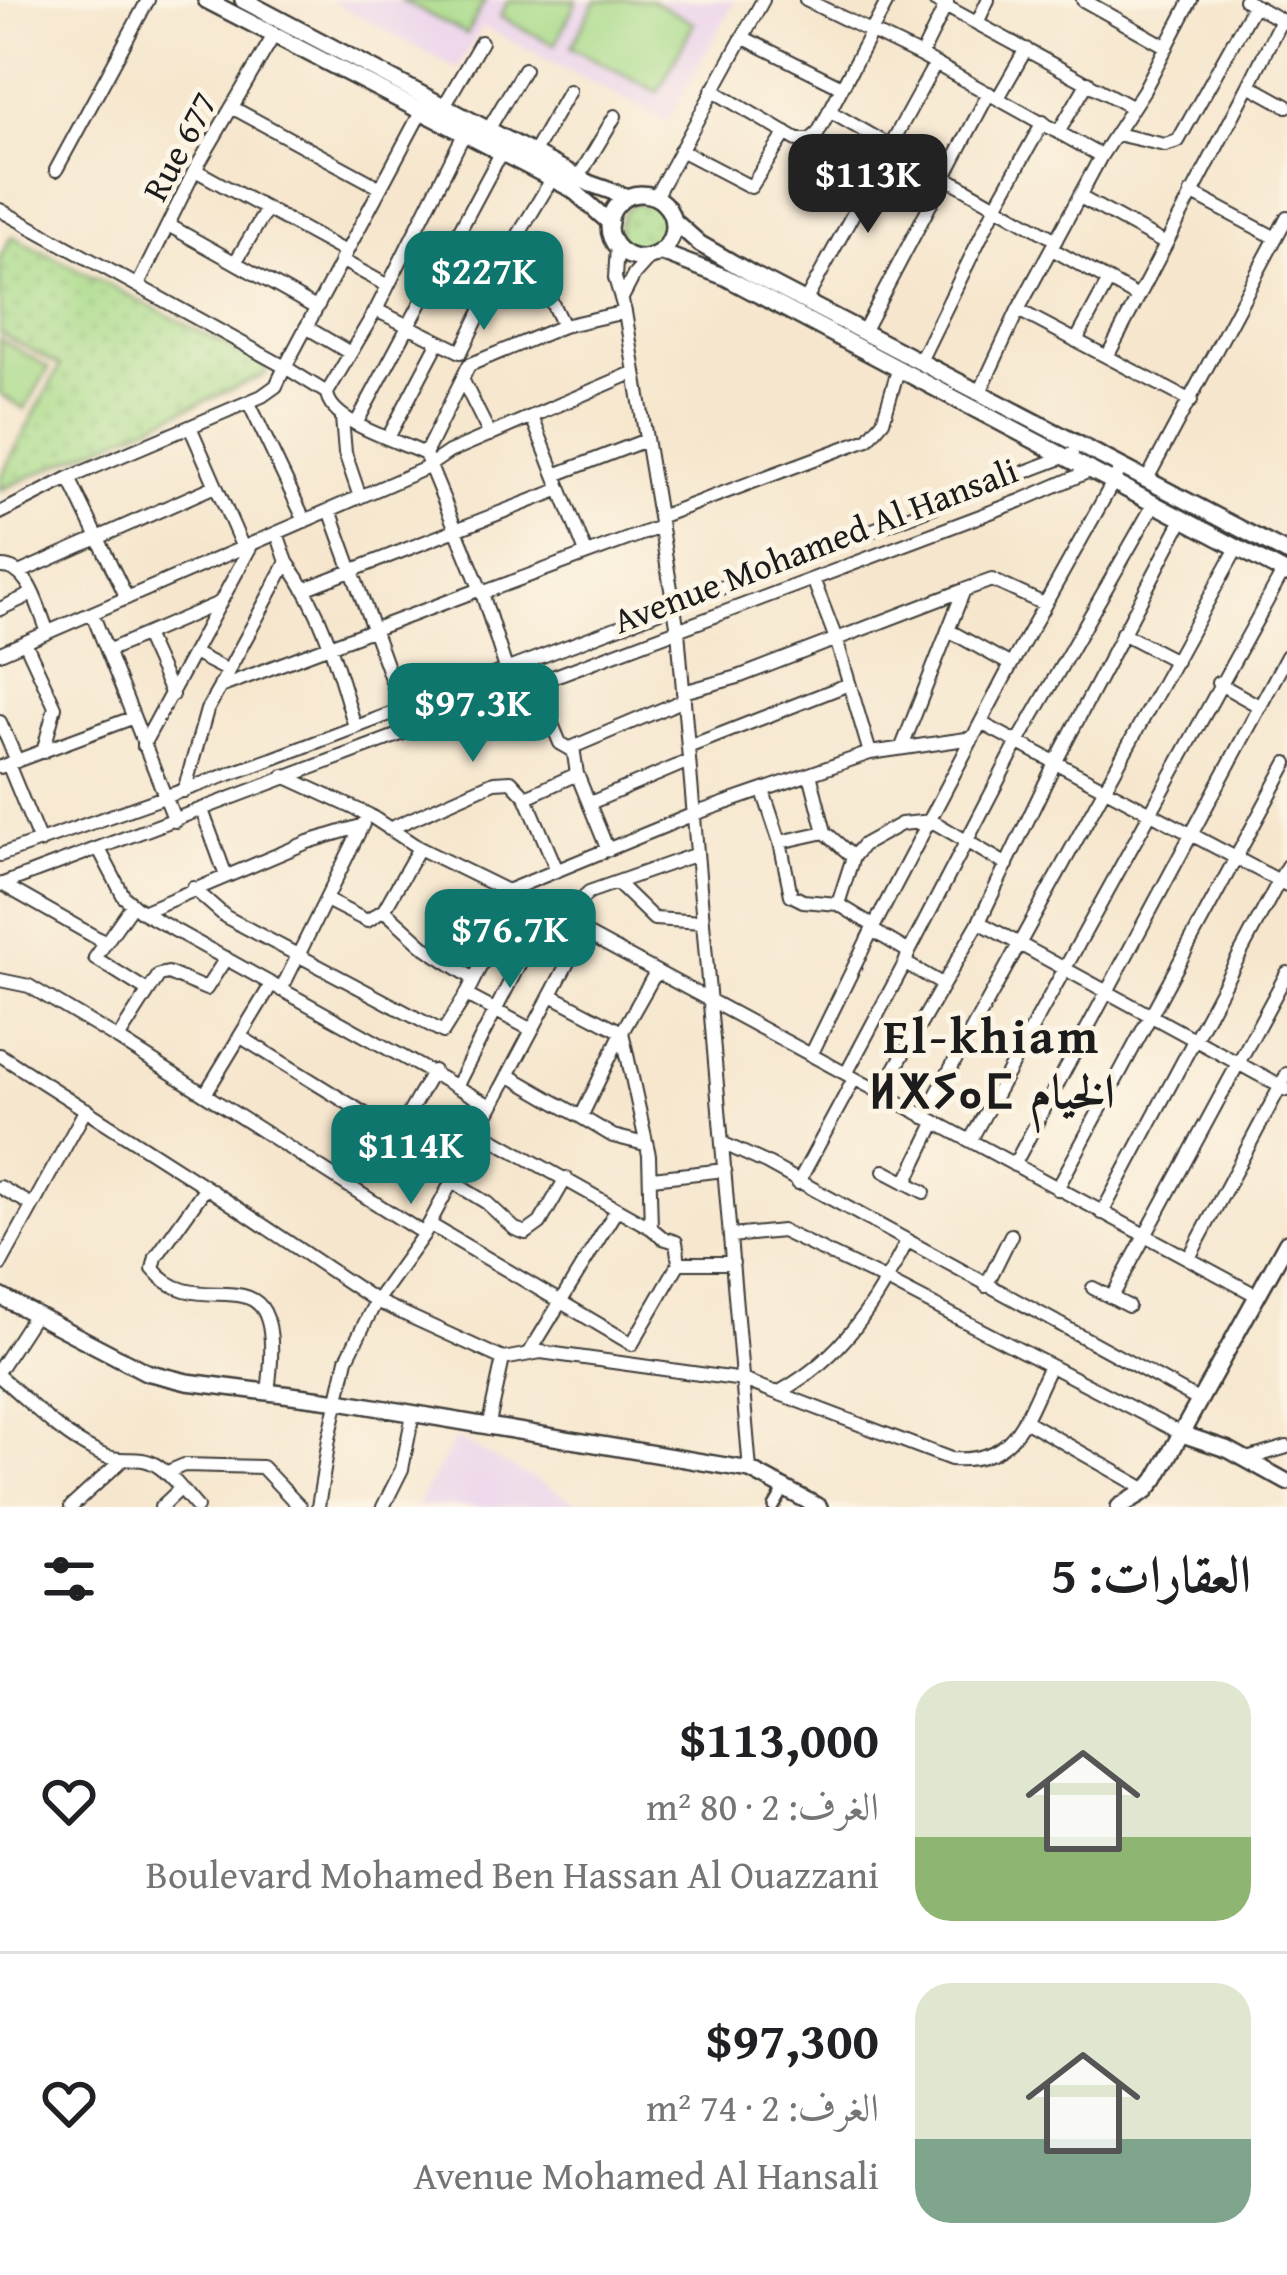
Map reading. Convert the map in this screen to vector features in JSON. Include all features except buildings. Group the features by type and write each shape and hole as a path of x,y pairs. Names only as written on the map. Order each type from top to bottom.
{"street":[{"path":"56,170 148,0"},
{"path":"206,0 552,179 586,198 610,223 678,631 750,1470"},
{"path":"243,0 578,178 628,197 655,197 700,244 1287,554"},
{"path":"655,197 763,0"},
{"path":"806,0 921,56 1101,156"},
{"path":"712,90 786,133 810,140 888,0"},
{"path":"977,22 988,0"},
{"path":"1084,0 1167,47"},
{"path":"980,392 1018,310 1191,0"},
{"path":"921,56 943,2 1131,107"},
{"path":"1107,356 1285,20 1250,2 1178,141 1165,146 1116,134"},
{"name":"Rue 677","path":"138,285 195,170 274,35"},
{"path":"742,37 842,87"},
{"path":"444,106 481,42"},
{"path":"863,332 942,178 1026,50"},
{"path":"805,302 935,64"},
{"path":"488,130 524,69"},
{"path":"1059,131 1088,82"},
{"path":"1249,86 1287,106"},
{"path":"533,154 569,91"},
{"path":"233,108 379,187"},
{"path":"829,111 996,206 1136,296"},
{"path":"0,513 69,478 249,403 276,386 421,112"},
{"path":"578,178 615,116"},
{"path":"920,361 1043,122"},
{"path":"680,149 752,187 786,133"},
{"path":"464,134 376,310 326,393 328,404 349,421 388,436 427,460 482,591 514,691"},
{"path":"360,497 345,453 349,421 501,153"},
{"path":"195,170 267,209 388,286"},
{"path":"490,435 461,352 519,234 552,179"},
{"path":"1191,193 1276,238"},
{"path":"610,223 615,208 628,197"},
{"path":"1080,197 1164,243"},
{"path":"236,261 267,209"},
{"path":"0,210 326,393"},
{"path":"1146,481 1287,217"},
{"path":"623,305 634,275 671,237 673,220"},
{"path":"170,226 316,308"},
{"path":"519,234 563,326"},
{"path":"452,241 501,270"},
{"path":"617,246 632,256 655,254 725,277 1285,573 1218,683 970,1141"},
{"path":"1076,341 1108,282"},
{"path":"427,460 466,372 563,326 623,305"},
{"path":"376,310 461,352"},
{"path":"1018,310 1191,400"},
{"path":"306,327 350,353"},
{"path":"388,436 439,341"},
{"path":"220,687 586,553 868,440 883,421 898,370"},
{"path":"0,653 360,497 427,460 635,372"},
{"path":"249,403 305,521"},
{"path":"532,417 586,553"},
{"path":"191,429 248,546"},
{"path":"555,475 646,440"},
{"name":"Avenue Mohamed Al Hansali","path":"0,856 507,671 1065,458 1084,446"},
{"path":"812,1053 873,928 1111,483 1116,463"},
{"name":"Avenue Mohamed Al Hansali","path":"1,884 1116,463"},
{"path":"69,478 127,598"},
{"path":"21,572 215,485"},
{"path":"307,588 561,489"},
{"path":"798,1184 1017,744 1154,504"},
{"path":"329,510 402,710"},
{"path":"881,1093 979,922 1055,763 1183,519"},
{"path":"277,533 331,645 356,727"},
{"path":"143,746 248,546"},
{"path":"906,1183 930,1120 1021,944 1237,548"},
{"path":"184,791 202,727 287,562"},
{"path":"0,566 21,572 48,632"},
{"path":"813,579 870,753"},
{"path":"607,848 577,774 572,750 577,742 683,696 992,580 1044,604"},
{"path":"902,747 964,590"},
{"path":"0,609 32,594"},
{"path":"107,651 220,603"},
{"path":"92,613 175,821"},
{"path":"948,630 1011,665"},
{"path":"1122,633 1176,661"},
{"path":"145,635 172,695"},
{"path":"26,642 55,707 43,752"},
{"path":"195,654 228,671"},
{"path":"1013,1165 1287,656"},
{"path":"535,683 560,743 572,750"},
{"path":"1218,683 1258,706"},
{"path":"590,803 688,754 849,684"},
{"path":"8,764 132,718"},
{"path":"0,722 8,764 40,842"},
{"path":"981,723 1283,883"},
{"path":"193,888 226,917 442,1032 474,980 512,893 556,868 870,753 973,738"},
{"path":"272,759 284,777 512,893 1256,1295"},
{"path":"1057,1189 1287,763"},
{"path":"526,797 577,774"},
{"path":"810,774 825,832 853,857"},
{"path":"389,829 500,781 515,783 526,797 556,868"},
{"path":"763,791 791,895 802,901 838,904 942,984"},
{"path":"202,810 226,876"},
{"path":"146,990 96,962 95,954 137,909 365,821"},
{"path":"205,1094 299,957 365,821"},
{"path":"838,904 853,857 875,834 902,824 932,821 1006,865"},
{"path":"780,842 825,832"},
{"path":"326,900 367,921 384,910 419,848"},
{"path":"98,849 117,887 137,909 491,1106"},
{"path":"457,1085 552,916 589,892 697,854"},
{"path":"1102,1213 1283,883 1287,866"},
{"path":"617,883 654,919 703,922"},
{"path":"1,884 104,942"},
{"path":"384,910 474,980"},
{"path":"979,922 1193,1040 1285,1084 1189,1258"},
{"path":"318,1507 347,1359 376,1300 426,1229 583,934"},
{"path":"118,1039 146,990 164,972 206,989 226,958"},
{"path":"581,1117 656,972"},
{"path":"1112,1298 1287,973"},
{"path":"0,980 29,986 426,1229 563,1300 632,1344 645,1365"},
{"path":"466,995 532,1030"},
{"path":"551,995 622,1032"},
{"path":"622,1032 652,1178 651,1228"},
{"path":"241,1037 397,1134 454,1175 515,1229 526,1233 540,1223 566,1178"},
{"path":"0,1055 376,1300 502,1359 530,1352 743,1381 781,1391 951,1459 967,1460 1000,1451 1010,1442 1050,1366"},
{"path":"397,1134 433,1071"},
{"path":"508,1075 613,1136 645,1144"},
{"path":"0,1265 86,1109"},
{"path":"477,1130 676,1242 679,1262 632,1344"},
{"path":"722,1143 1198,1400"},
{"path":"652,1178 725,1170"},
{"path":"884,1171 924,1192"},
{"path":"0,1187 32,1205"},
{"path":"206,1187 153,1268 179,1288 230,1293 262,1307 273,1347 268,1392"},
{"path":"530,1352 617,1210"},
{"path":"731,1236 782,1231 1182,1434 1246,1459 1287,1482"},
{"path":"986,1286 1012,1235"},
{"path":"1119,1507 1147,1490 1287,1242"},
{"path":"781,1391 819,1368 872,1310 906,1243"},
{"path":"679,1262 733,1263"},
{"path":"1093,1288 1128,1306"},
{"path":"0,1296 146,1372 750,1470 819,1507"},
{"path":"35,1314 0,1373 49,1421 94,1452 120,1462 148,1461 197,1507"},
{"path":"488,1428 502,1359"},
{"path":"382,1507 402,1469 413,1414"},
{"path":"1024,1420 1147,1490"},
{"path":"1246,1459 1285,1448"},
{"path":"70,1507 120,1462"},
{"path":"165,1473 184,1465 262,1467 300,1507"},
{"path":"161,1507 180,1489"},
{"path":"774,1507 784,1490"}],"shaded area":[{"path":"329,0 735,0 668,122 482,26 457,69"},
{"path":"455,1438 577,1502 587,1507 416,1507"}],"green space":[{"path":"400,0 485,0 467,34"},
{"path":"508,0 577,0 555,45 500,17"},
{"path":"596,0 651,0 694,23 658,92 571,47"},
{"path":"643,203 660,210 667,227 660,244 643,251 626,244 619,227 626,210"},
{"path":"12,236 266,365 265,375 0,490 0,478 60,366 0,333 0,257"},
{"path":"0,339 49,368 25,409 0,394"}],"district":[{"name":"El-khiam ⵍⵅⵢⴰⵎ الخيام","path":"992,1064"}]}
